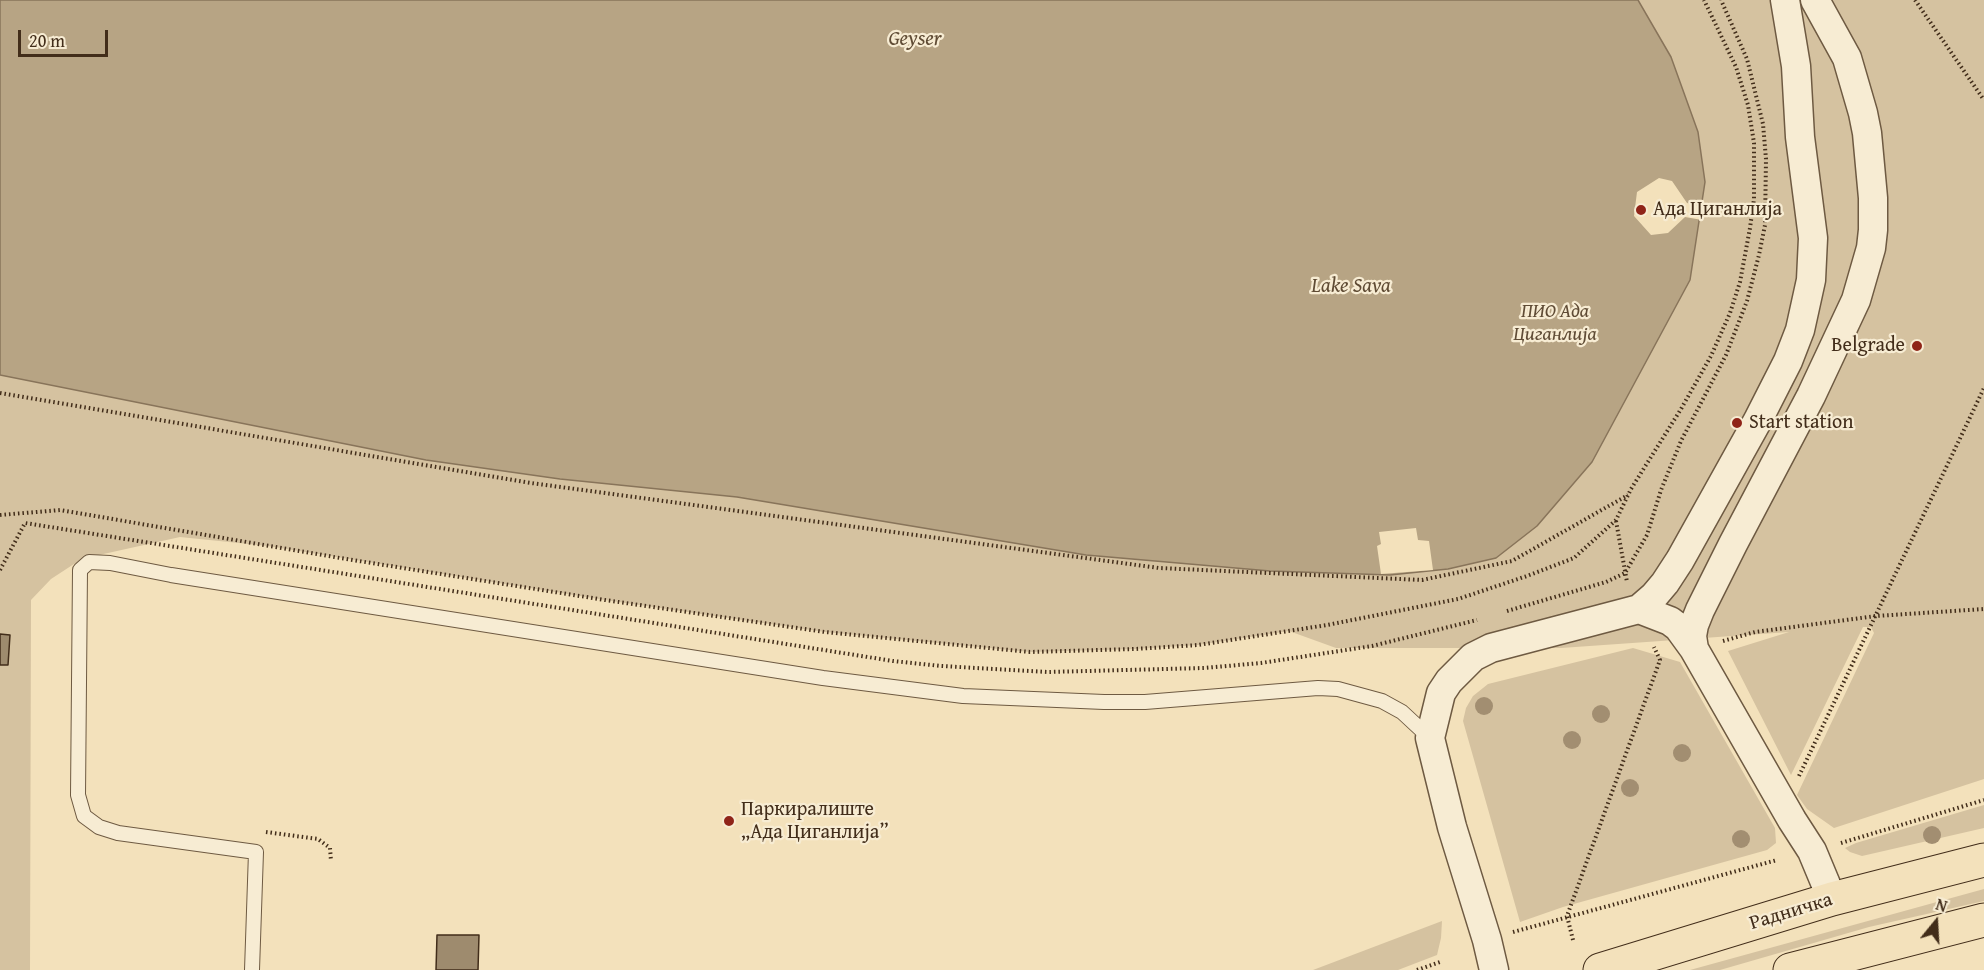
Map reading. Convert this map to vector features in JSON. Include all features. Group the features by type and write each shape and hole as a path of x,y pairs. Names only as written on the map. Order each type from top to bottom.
{"main road":[{"name":"Радничка","path":"1600,970 1832,899 1984,860"},
{"path":"1790,970 1984,920"}],"street":[{"path":"1494,970 1452,827 1430,738 1441,693 1449,681 1473,657 1491,648 1639,609 1665,584 1680,560 1788,360 1800,330 1811,280 1813,238 1800,137 1796,66 1785,0"},
{"path":"1694,649 1692,636 1700,610 1816,386 1856,300 1871,248 1873,198 1867,133 1847,58 1815,0"},
{"path":"1639,609 1670,621 1678,627 1694,649 1792,820 1812,850 1832,899"}],"lane":[{"path":"252,970 256,852 118,833 99,827 84,816 78,795 81,570 89,562 110,563 171,575 823,678 963,696 1145,702 1318,688 1338,689 1382,701 1402,712 1430,738"}],"path":[{"path":"0,515 60,510 616,602 825,632 1030,652 1198,645 1328,625 1427,606 1492,588 1568,561 1591,545 1616,520 1628,495 1711,356 1730,313 1740,282 1750,228 1754,199 1755,143 1748,105 1736,67 1704,0"},
{"path":"1500,612 1606,582 1625,573 1647,535 1661,490 1681,441 1726,355 1737,328 1760,255 1764,225 1766,159 1762,124 1747,59 1721,0"},
{"path":"1915,0 1984,100"},
{"path":"1796,782 1984,388"},
{"path":"0,393 531,483 1159,568 1422,580 1512,561 1628,495"},
{"path":"1616,520 1628,586 1639,609"},
{"path":"0,570 25,524 893,661 1048,672 1204,668 1261,663 1372,646 1482,618"},
{"path":"1755,632 1876,616 1984,609"},
{"path":"1572,940 1567,916 1659,660"},
{"path":"1840,843 1984,801"},
{"path":"261,831 318,839 330,848 331,861"},
{"path":"1512,932 1777,860"},
{"path":"1417,970 1440,962"}],"green space":[{"name":"Lake Sava","path":"0,0 1984,0 1984,779 1834,828 1807,809 1797,795 1874,633 1871,627 1863,627 1791,775 1728,651 1789,632 1561,648 1336,648 1289,631 1198,645 1030,652 825,632 605,600 268,546 180,537 99,555 74,564 51,579 31,600 30,970 0,970"},
{"path":"1633,648 1680,662 1775,828 1776,843 1767,850 1563,907 1520,922 1463,721 1466,708 1473,696 1488,684"},
{"path":"1984,805 1984,828 1862,856 1845,848 1856,843"},
{"path":"1984,889 1984,901 1869,927 1720,970 1690,970"},
{"path":"1442,921 1437,955 1398,970 1313,970"}],"water":[{"name":"Lake Sava","path":"0,0 1638,0 1671,57 1698,132 1705,182 1690,280 1592,462 1537,526 1496,558 1448,569 1390,575 1270,571 1086,555 737,497 560,479 426,460 0,375"}],"pier":[{"path":"1659,178 1672,181 1687,203 1704,207 1702,220 1685,217 1668,233 1651,235 1634,216 1637,192"},
{"path":"1416,528 1418,540 1429,541 1433,570 1381,574 1377,546 1381,544 1379,532"}],"building":[{"path":"0,634 10,635 8,665 0,665"},
{"path":"437,935 479,935 478,970 436,970"}],"place":[{"name":"Ада Циганлија","path":"1641,210"},
{"name":"Belgrade","path":"1917,346"},
{"name":"Start station","path":"1737,423"},
{"name":"Паркиралиште „Ада Циганлија”","path":"729,821"}],"water label":[{"name":"Geyser","path":"915,40"}],"park label":[{"name":"ПИО Ада Циганлија","path":"1555,324"}]}
